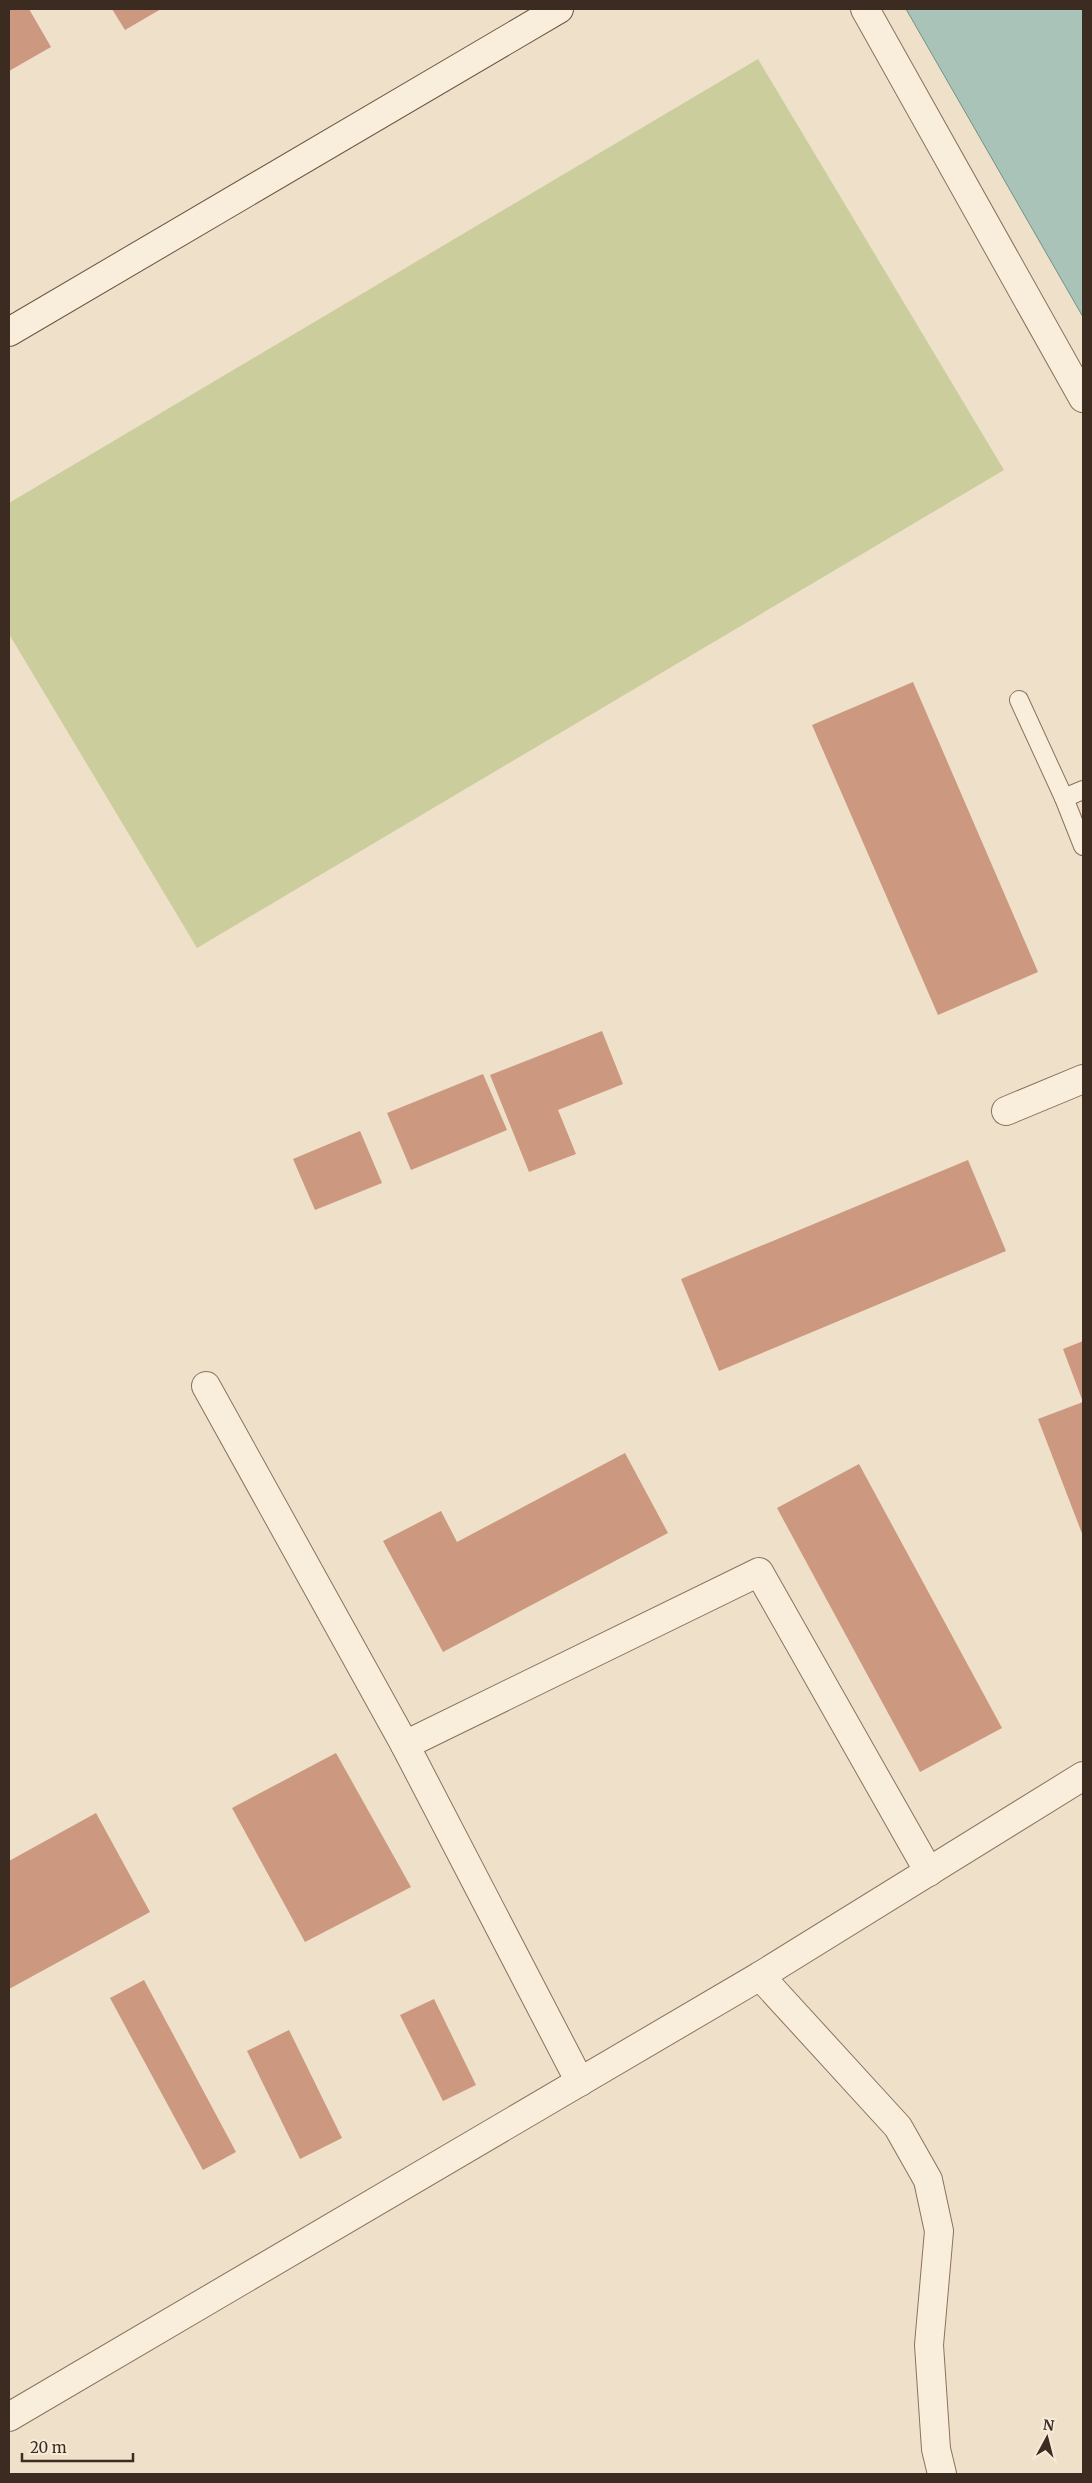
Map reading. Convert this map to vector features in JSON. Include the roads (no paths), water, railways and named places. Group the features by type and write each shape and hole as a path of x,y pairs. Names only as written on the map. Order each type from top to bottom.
{"street":[{"path":"9,332 559,9"},
{"path":"865,9 1083,398"},
{"path":"1006,1111 1083,1079"},
{"path":"206,1386 405,1745 580,2082"},
{"path":"405,1745 759,1572 929,1872"},
{"path":"9,2417 760,1976 1083,1776"},
{"path":"760,1976 898,2127 928,2180 939,2231 929,2345 936,2450 942,2474"}],"lane":[{"path":"1019,700 1064,798 1083,846"},
{"path":"1064,798 1083,790"}]}
